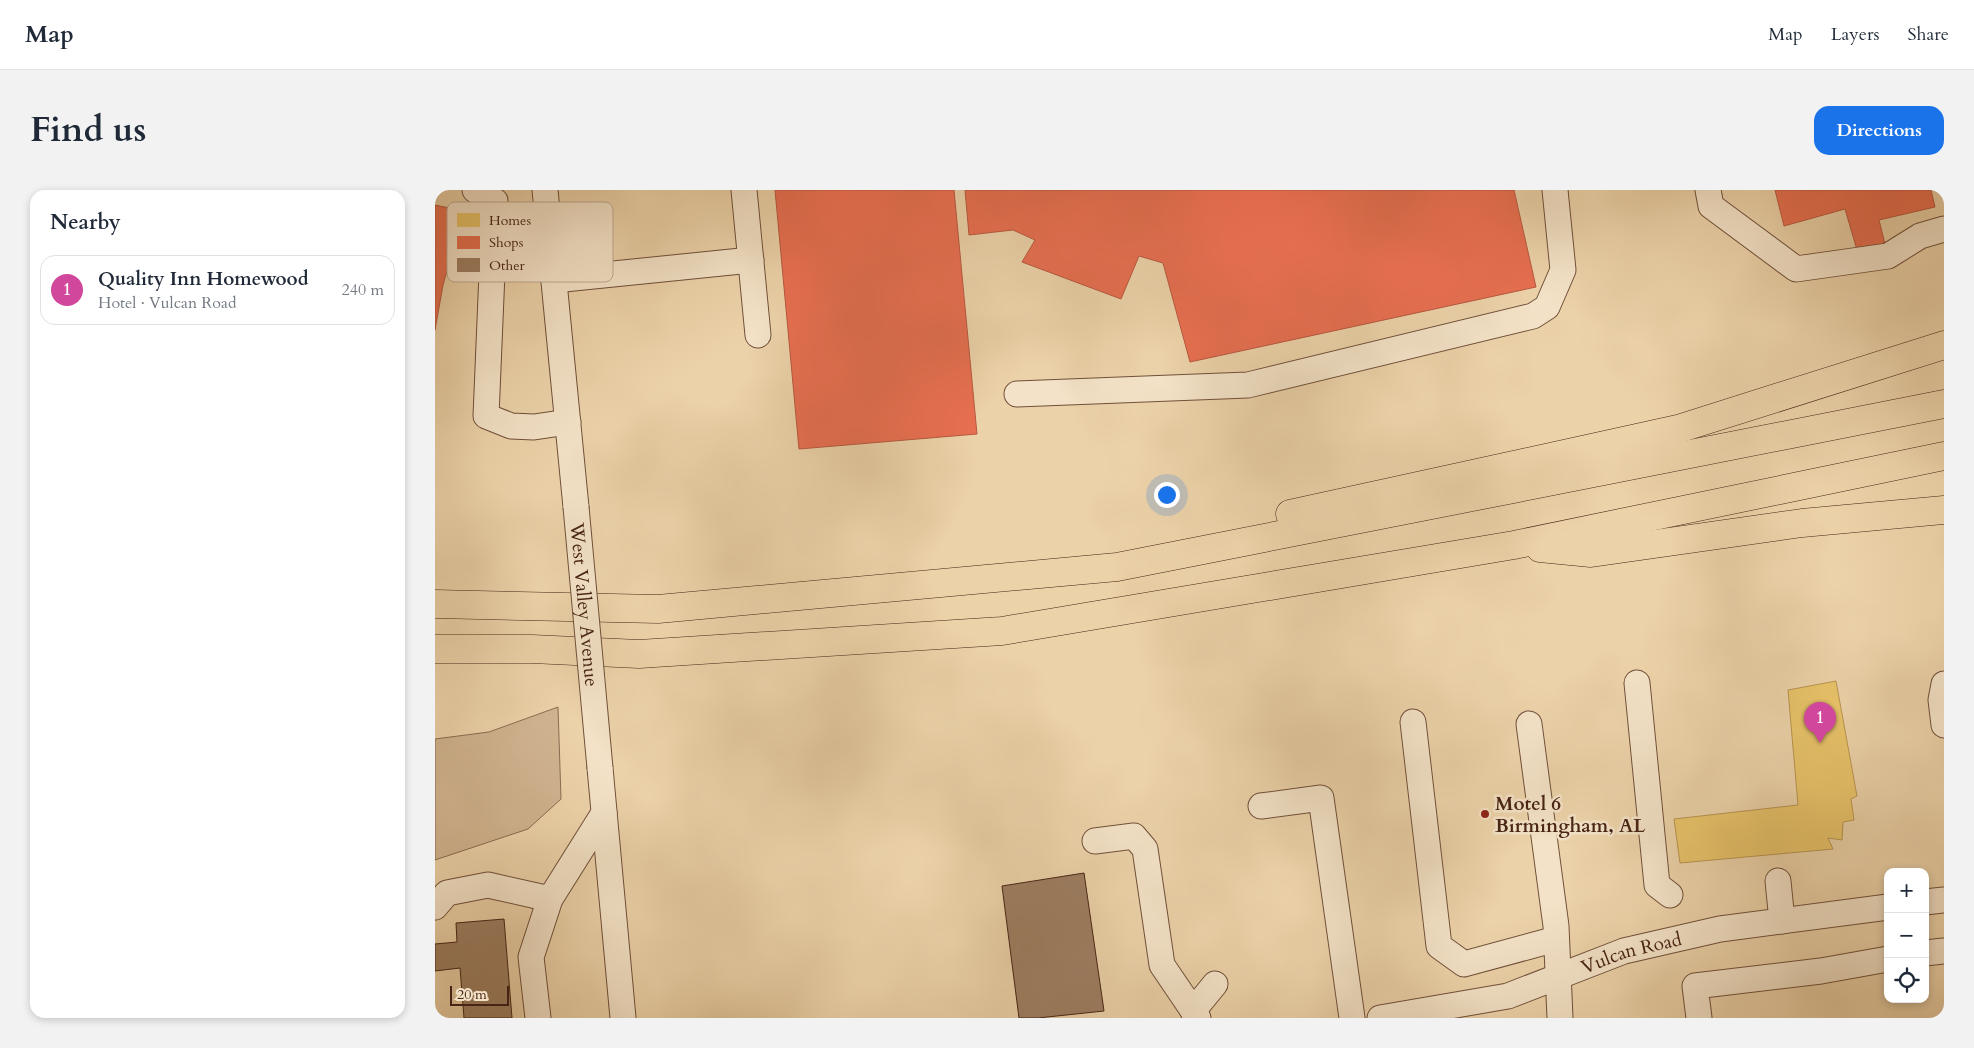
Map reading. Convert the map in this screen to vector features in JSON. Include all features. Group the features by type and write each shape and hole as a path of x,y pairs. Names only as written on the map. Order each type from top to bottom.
{"highway":[{"path":"1117,567 1220,530 1678,429 1944,345"},
{"path":"435,604 658,609 1117,567 1944,404"},
{"path":"435,649 532,649 639,654 1003,631 1514,545 1944,456"},
{"path":"1514,545 1591,553 1802,523 1944,510"}],"street":[{"path":"475,190 495,202"},
{"path":"744,190 758,335"},
{"path":"1017,394 1248,385 1533,316 1547,306 1563,270 1555,190"},
{"path":"1708,190 1711,206 1796,269 1888,256 1920,236 1944,229"},
{"path":"613,274 751,260"},
{"path":"492,282 486,416 511,426 534,427 568,422"},
{"name":"West Valley Avenue","path":"554,282 623,1018"},
{"path":"1637,683 1657,885 1669,895"},
{"path":"1944,684 1941,700 1944,725"},
{"path":"1413,722 1439,946 1464,964 1557,939"},
{"path":"1529,724 1557,939 1560,1018"},
{"path":"1261,806 1321,798 1352,1018"},
{"path":"537,1018 531,956 550,899 604,813"},
{"path":"1095,841 1134,836 1145,849 1162,965 1196,1014 1215,984"},
{"path":"1778,881 1782,921"},
{"path":"435,907 447,893 488,885 550,899"},
{"path":"1929,902 1944,900"},
{"name":"Vulcan Road","path":"1380,1018 1508,996 1624,951 1720,929 1884,908"},
{"path":"1929,953 1944,951"},
{"path":"1699,1018 1695,986 1821,971 1884,960"}],"shaded area":[{"path":"558,707 561,799 528,829 435,860 435,739 489,732"}],"building: Homes":[{"path":"1836,681 1857,796 1851,799 1854,820 1843,822 1842,840 1828,838 1833,849 1680,863 1674,819 1798,805 1788,690"}],"building: Shops":[{"path":"775,190 954,190 977,434 799,449"},
{"path":"965,190 1514,190 1536,287 1190,362 1163,263 1139,256 1121,299 1022,262 1035,240 1013,230 969,235"},
{"path":"1775,190 1931,190 1935,207 1879,220 1885,244 1857,250 1845,209 1784,226"},
{"path":"435,205 447,207 447,271 435,330"}],"building: Other":[{"path":"1084,873 1104,1011 1038,1018 1019,1018 1002,886"},
{"path":"504,919 512,1018 464,1018 460,968 435,971 435,944 457,942 456,923"}],"place":[{"name":"Quality Inn Homewood","path":"1820,743"},
{"name":"Motel 6 Birmingham, AL","path":"1485,814"}]}
